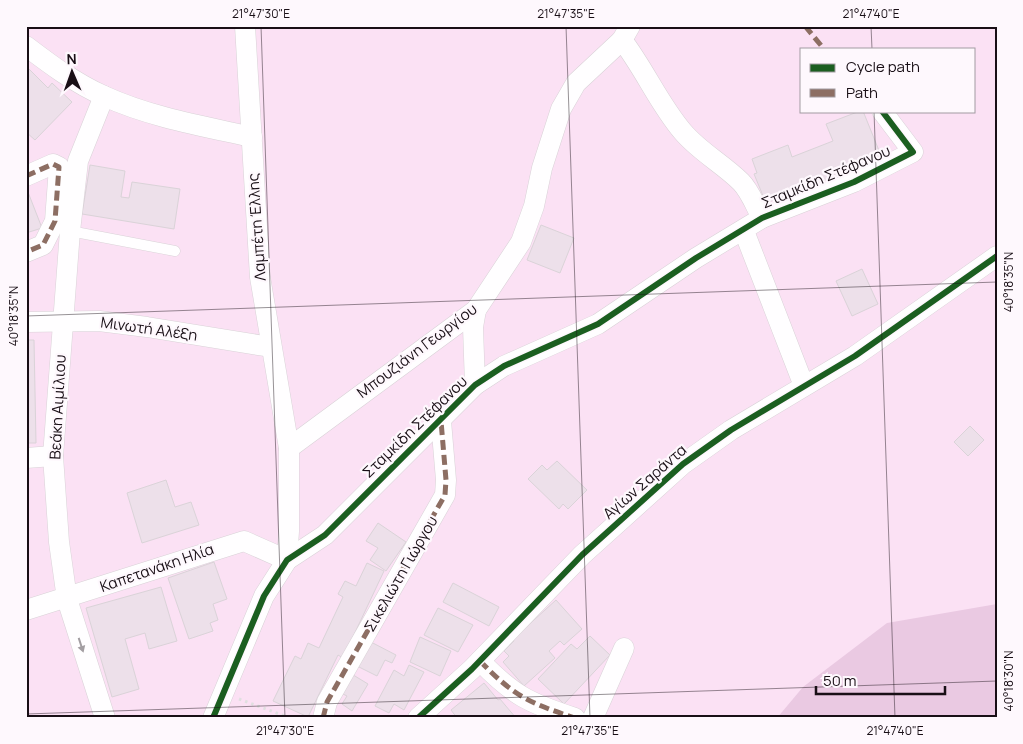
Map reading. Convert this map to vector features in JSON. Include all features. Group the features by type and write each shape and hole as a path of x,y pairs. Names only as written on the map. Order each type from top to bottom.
{"street":[{"name":"Λαμπέτη Έλλης","path":"245,26 256,233 271,347 289,448 290,531 287,560"},
{"path":"626,33 659,98 683,132 716,163 742,183 762,218"},
{"name":"Μπουζιάνη Γεωργίου","path":"289,448 476,310 521,242 534,206 544,161 561,109 576,83 626,33"},
{"path":"26,46 64,75 104,96 159,115 252,137"},
{"name":"Βεάκη Αιμίλιου","path":"104,96 78,161 70,231 54,456 59,542 67,599 105,718"},
{"name":"Σταμκίδη Στέφανου","path":"213,718 264,596 287,560 325,535 475,385 504,366 598,324 696,258 744,231 762,218 854,182 913,152 883,112"},
{"path":"26,176 53,164 59,167 55,221 43,245 26,252"},
{"path":"744,231 804,386"},
{"name":"Αγίων Σαράντα","path":"418,718 480,660 562,574 683,464 731,430 855,356 997,256"},
{"path":"475,385 473,327 476,310"},
{"name":"Μινωτή Αλέξη","path":"26,322 99,321 271,347"},
{"name":"Σικελιώτη Γιώργου","path":"323,718 327,702 445,495 446,480 441,421"},
{"path":"26,458 54,456"},
{"name":"Καπετανάκη Ηλία","path":"26,610 67,599 244,541 287,560"},
{"path":"593,718 624,648"},
{"path":"480,660 500,682 534,711 575,718"}],"lane":[{"path":"70,231 175,251"}],"path":[{"path":"222,693 290,718"}],"shaded area":[{"path":"26,26 997,26 997,718 26,718"},
{"path":"997,604 997,718 777,718 803,687 887,623"}],"building":[{"path":"29,69 48,88 52,83 72,102 35,140 26,132 26,71"},
{"path":"857,112 863,112 882,158 766,203 754,174 757,173 752,159 788,145 792,157 833,141 826,124"},
{"path":"90,165 125,171 121,197 129,198 132,182 180,189 174,229 82,214"},
{"path":"26,187 42,228 26,233"},
{"path":"541,225 574,238 560,273 527,260"},
{"path":"862,269 878,304 852,316 836,281"},
{"path":"26,340 34,340 36,443 26,443"},
{"path":"970,426 984,440 968,456 954,442"},
{"path":"557,461 587,490 568,509 563,504 559,509 528,479 542,465 547,470"},
{"path":"166,480 175,507 191,502 199,525 142,543 127,493"},
{"path":"378,523 406,542 386,571 370,560 378,548 366,541"},
{"path":"214,562 227,599 213,604 218,620 210,623 213,631 189,639 168,578"},
{"path":"367,563 384,571 343,658 338,655 308,717 273,701 295,656 301,659 308,643 319,648 343,597 338,594 345,581 356,586"},
{"path":"453,583 499,607 489,626 443,602"},
{"path":"161,587 177,641 149,649 145,633 125,639 139,689 112,697 86,608"},
{"path":"556,600 582,629 564,645 560,641 549,651 555,658 524,686 503,662 509,656 504,651 514,641 513,639"},
{"path":"438,608 473,625 458,652 424,635"},
{"path":"590,636 610,655 564,704 538,679 571,644 577,649"},
{"path":"420,637 451,651 440,676 410,662"},
{"path":"369,641 396,655 392,663 385,660 377,676 357,666"},
{"path":"409,665 424,672 404,710 394,704 389,713 375,706 394,670 404,676"},
{"path":"350,673 368,684 352,711 342,704 347,696 339,692"},
{"path":"484,683 516,718 457,718 451,710"}],"marked path":[{"path":"805,26 823,48"},
{"path":"26,176 53,164 59,167 55,221 43,245 26,252"},
{"path":"323,718 327,702 445,495 446,480 441,421"},
{"path":"480,661 503,683 523,697 546,708 575,718"}],"cycle path":[{"path":"213,718 264,596 287,560 325,535 475,385 504,366 598,324 696,258 762,218 854,182 913,152 883,112"},
{"path":"418,718 472,669 582,555 683,464 731,430 855,356 997,256"}]}
